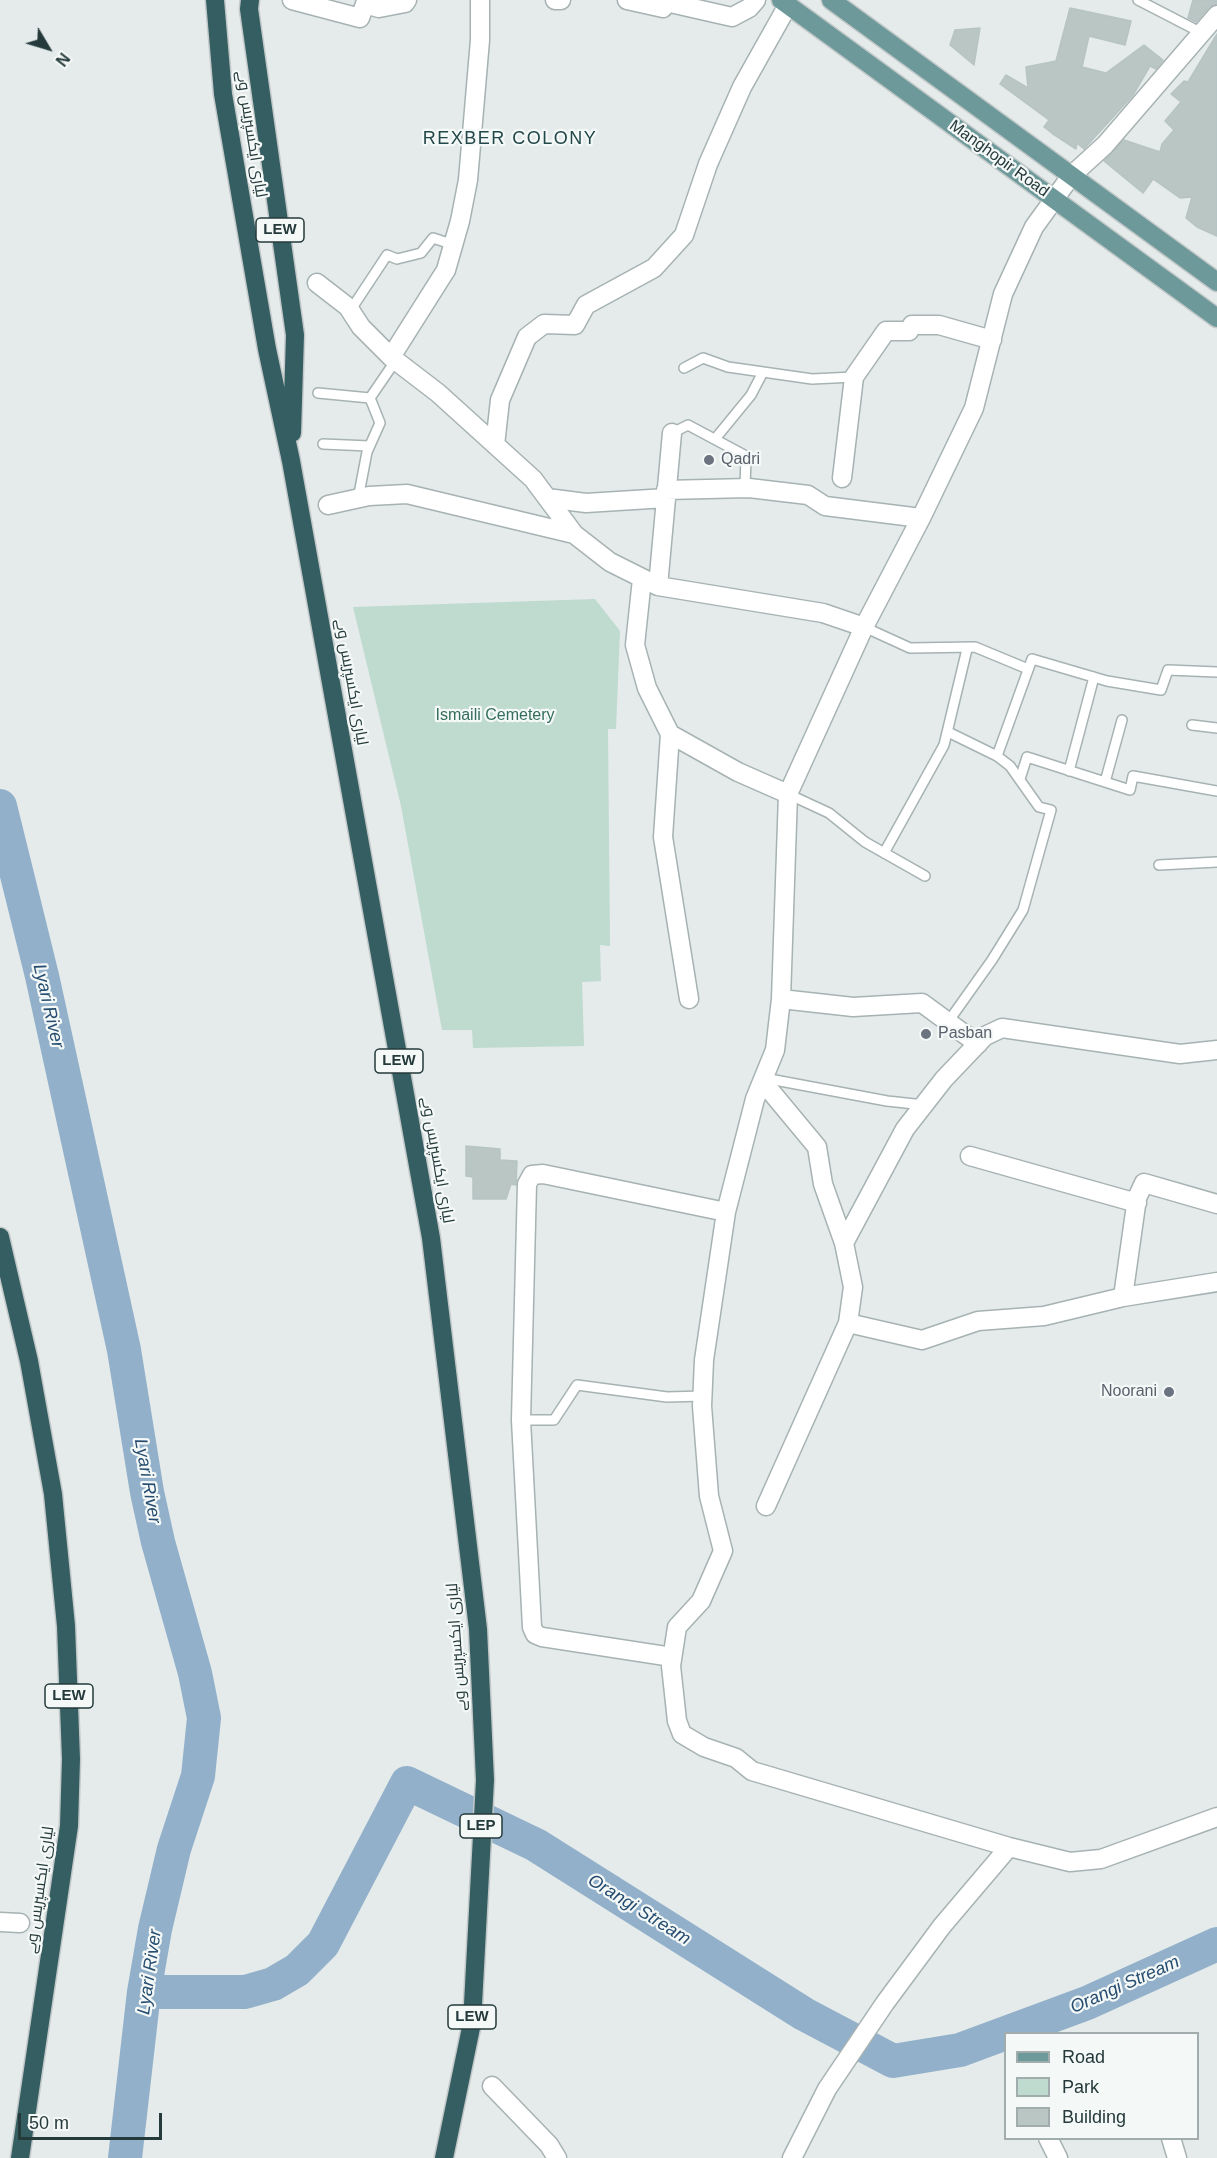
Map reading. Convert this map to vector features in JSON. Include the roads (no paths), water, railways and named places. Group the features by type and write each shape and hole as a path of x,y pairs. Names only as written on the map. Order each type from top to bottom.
{"highway":[{"name":"لیاری ایکسپریس وے","path":"215,0 223,93 267,349 291,461 431,1238 478,1629 485,1780 478,1873 472,2023 444,2158"},
{"name":"LEW","path":"250,0 249,9 295,335 291,461"},
{"name":"لیاری ایکسپریس وے","path":"0,1237 32,1372 53,1494 66,1626 71,1759 69,1826 20,2158"}],"main road":[{"name":"Manghopir Road","path":"831,0 1217,282"},
{"name":"Manghopir Road","path":"784,2 1217,318"}],"street":[{"path":"292,0 360,18 365,4 369,2 379,8 405,3 407,0"},
{"path":"393,358 446,270 454,245 468,180 480,40 480,0"},
{"path":"555,0 561,0"},
{"path":"627,0 663,8 666,2 732,17 748,8 756,0"},
{"path":"495,445 500,399 527,337 544,324 575,326 586,305 654,268 684,234 708,164 742,87 784,2"},
{"path":"1217,15 1105,145 1071,176 1034,227 1003,294 974,408 921,518 864,627 788,794 781,999 775,1050 755,1099 726,1212 704,1360 703,1396 709,1496 723,1551 701,1601 676,1627 672,1657 676,1721 682,1734 704,1747 736,1758 752,1771 1009,1847 1070,1862 1101,1859 1217,1817"},
{"path":"317,283 350,311 361,327 393,358 533,479 574,534 609,562 650,583 823,613 864,627"},
{"path":"842,477 854,377 886,331 909,331 912,325 939,325 992,340"},
{"path":"672,433 666,494 650,583 635,645 647,687 670,734 663,837 689,999"},
{"path":"547,498 586,504 666,494 745,488 808,495 825,506 921,518"},
{"path":"328,505 358,499 407,494 574,534"},
{"path":"670,734 738,772 788,794"},
{"path":"781,999 854,1007 922,1002 978,1044"},
{"path":"844,1243 905,1128 944,1079 986,1036 1002,1028 1180,1054 1217,1050"},
{"path":"763,1080 817,1147 823,1184 844,1243 853,1287 848,1323 766,1506"},
{"path":"970,1156 1137,1203"},
{"path":"672,1657 542,1637 535,1634 532,1627 521,1420 527,1185 532,1175 543,1174 726,1212"},
{"path":"1123,1297 1137,1203 1144,1184 1217,1204"},
{"path":"848,1323 922,1340 978,1321 1044,1316 1123,1297 1217,1282"},
{"path":"792,2158 826,2090 885,2003 942,1926 1009,1847"},
{"path":"0,1922 20,1923"},
{"path":"492,2086 549,2145 557,2158"},
{"path":"1049,2140 1058,2158"},
{"path":"1171,2140 1177,2158"}],"lane":[{"path":"1138,0 1200,32"},
{"path":"350,311 387,255 397,259 420,253 433,238 454,245"},
{"path":"370,398 393,358"},
{"path":"684,368 703,358 728,367 812,379 854,377"},
{"path":"715,439 751,395 763,372"},
{"path":"318,393 370,398"},
{"path":"358,499 369,446 380,423 370,398"},
{"path":"672,433 688,425 746,456 745,488"},
{"path":"323,444 369,446"},
{"path":"864,627 910,648 967,649 975,647 1028,669"},
{"path":"884,853 944,745 967,649"},
{"path":"997,756 1032,658 1094,677 1161,690 1168,670 1217,672"},
{"path":"1068,771 1094,677"},
{"path":"1105,782 1122,720"},
{"path":"1192,725 1217,728"},
{"path":"948,732 997,756 1010,766 1039,807 1051,810 1036,872 1023,910 992,960 948,1022"},
{"path":"1020,779 1027,757 1130,790 1133,776 1217,790"},
{"path":"788,794 829,813 884,853 925,876"},
{"path":"1159,866 1217,862"},
{"path":"763,1080 924,1105"},
{"path":"521,1420 554,1420 577,1385 667,1397 703,1396"}],"waterway":[{"name":"Lyari River","path":"0,806 42,976 124,1350 147,1492 158,1542 195,1673 204,1718 198,1776 174,1849 155,1929 144,1992 125,2158"},
{"name":"Orangi Stream","path":"144,1992 245,1992 273,1984 297,1970 323,1944 407,1783 536,1845 804,2014 893,2061 960,2050 1004,2034"},
{"name":"Orangi Stream","path":"1009,2032 1087,2003 1217,1944"}],"place":[{"name":"Qadri","path":"709,460"},
{"name":"Pasban","path":"926,1034"},
{"name":"Noorani","path":"1169,1392"}],"district":[{"name":"REXBER COLONY","path":"510,139"}],"park label":[{"name":"Ismaili Cemetery","path":"495,716"}]}
